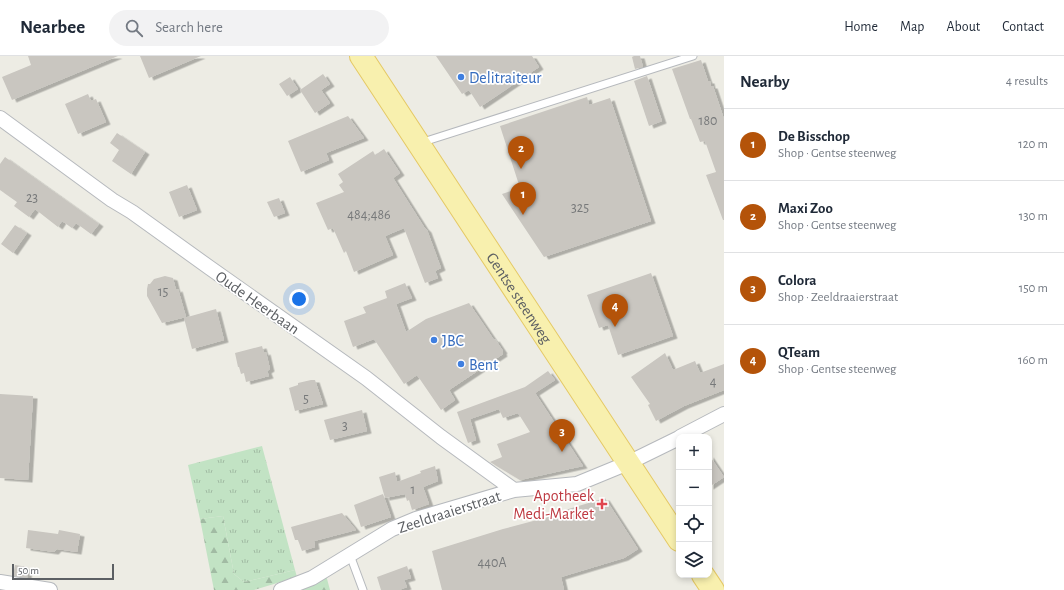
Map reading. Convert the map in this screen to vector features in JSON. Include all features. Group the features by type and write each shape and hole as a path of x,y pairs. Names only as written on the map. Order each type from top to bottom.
{"main road":[{"name":"Gentse steenweg","path":"361,56 676,536"},
{"path":"705,578 713,590"}],"street":[{"name":"Oude Heerbaan","path":"0,118 112,200 132,212 366,378 441,437 514,490"},
{"name":"Zeeldraaierstraat","path":"686,434 724,414"},
{"name":"Zeeldraaierstraat","path":"281,590 312,578 392,529 416,519 514,490 577,484 628,464 676,439"},
{"path":"0,582 50,590"}],"lane":[{"path":"418,144 693,56"},
{"path":"350,555 362,590"}],"green space":[{"path":"262,446 295,570 244,582 234,574 223,516 200,519 188,465"},
{"path":"223,516 234,574 244,582 295,570 297,577 254,590 214,590 200,519"},
{"path":"326,575 330,590 294,590"}],"building":[{"path":"28,56 118,56 12,100 2,77 31,65"},
{"path":"140,56 201,56 149,78"},
{"path":"436,56 532,56 539,67 480,107 469,90 462,94"},
{"path":"640,56 643,67 635,69 632,57"},
{"path":"701,60 708,81 710,81 711,86 713,86 724,119 724,220 706,175 716,172 705,141 700,142 690,119 672,69"},
{"path":"323,74 330,84 321,90 330,103 315,113 300,90"},
{"path":"647,76 662,121 649,126 634,81"},
{"path":"290,77 298,89 287,96 279,84"},
{"path":"88,94 91,101 96,99 106,122 78,134 65,104"},
{"path":"587,97 589,105 610,98 651,221 544,257 502,194 520,188 500,126"},
{"path":"348,116 364,138 326,153 329,160 301,172 288,141"},
{"path":"117,133 145,152 131,174 112,161 119,150 110,143"},
{"path":"384,149 400,173 393,178 427,230 441,268 435,271 438,278 425,283 404,228 385,236 393,255 354,272 346,251 344,253 333,228 328,230 316,203 344,192 339,185 343,182 338,174 373,151 375,155"},
{"path":"5,157 99,224 91,234 76,223 72,228 62,221 58,227 35,209 29,217 14,206 17,202 0,190 0,164"},
{"path":"187,185 197,210 179,217 169,192"},
{"path":"279,198 285,213 274,217 267,202"},
{"path":"15,225 27,233 13,253 1,244"},
{"path":"651,273 673,336 618,355 608,325 599,328 587,295"},
{"path":"165,276 173,278 176,290 178,289 186,317 162,323 147,296 147,289 148,284 150,284 154,279"},
{"path":"405,283 412,298 396,304 406,332 426,319 469,303 503,351 503,354 449,390 455,400 441,410 417,375 404,384 374,339 353,347 344,321 366,313 363,307 387,298 385,291"},
{"path":"216,309 224,340 192,349 184,318"},
{"path":"262,346 264,353 266,352 270,369 267,371 269,376 246,382 244,373 241,374 238,367 235,353"},
{"path":"665,353 673,370 695,361 700,373 724,364 724,390 684,406 656,421 648,405 650,404 631,377"},
{"path":"548,371 555,380 535,393 583,466 520,480 490,462 502,457 497,444 530,432 518,413 503,418 499,409 470,419 476,440 468,443 457,412 525,387"},
{"path":"315,380 323,404 295,411 289,388 298,385 298,383"},
{"path":"0,394 33,396 28,480 0,478"},
{"path":"362,410 367,431 330,440 324,420"},
{"path":"712,459 724,477 712,485"},
{"path":"435,466 438,481 423,487 429,504 412,510 409,500 407,501 405,494 385,498 379,477 395,472 397,482 421,473 420,471"},
{"path":"383,494 391,517 361,527 354,505"},
{"path":"605,498 638,549 624,558 561,577 564,590 442,590 432,551 503,529 552,516 552,514"},
{"path":"342,513 356,530 314,541 315,547 302,551 298,540 295,540 291,527"},
{"path":"28,530 58,534 59,530 80,534 77,552 57,549 54,552 26,548"},
{"path":"15,565 28,567 27,578 13,576"},
{"path":"407,566 411,578 404,580 407,587 399,590 381,590 377,577"}],"place":[{"name":"Delitraiteur","path":"461,77"},
{"name":"Maxi Zoo","path":"521,169"},
{"name":"De Bisschop","path":"523,215"},
{"name":"QTeam","path":"615,327"},
{"name":"JBC","path":"434,340"},
{"name":"Bent","path":"461,364"},
{"name":"Colora","path":"562,452"},
{"name":"Apotheek Medi-Market","path":"602,504"}]}
